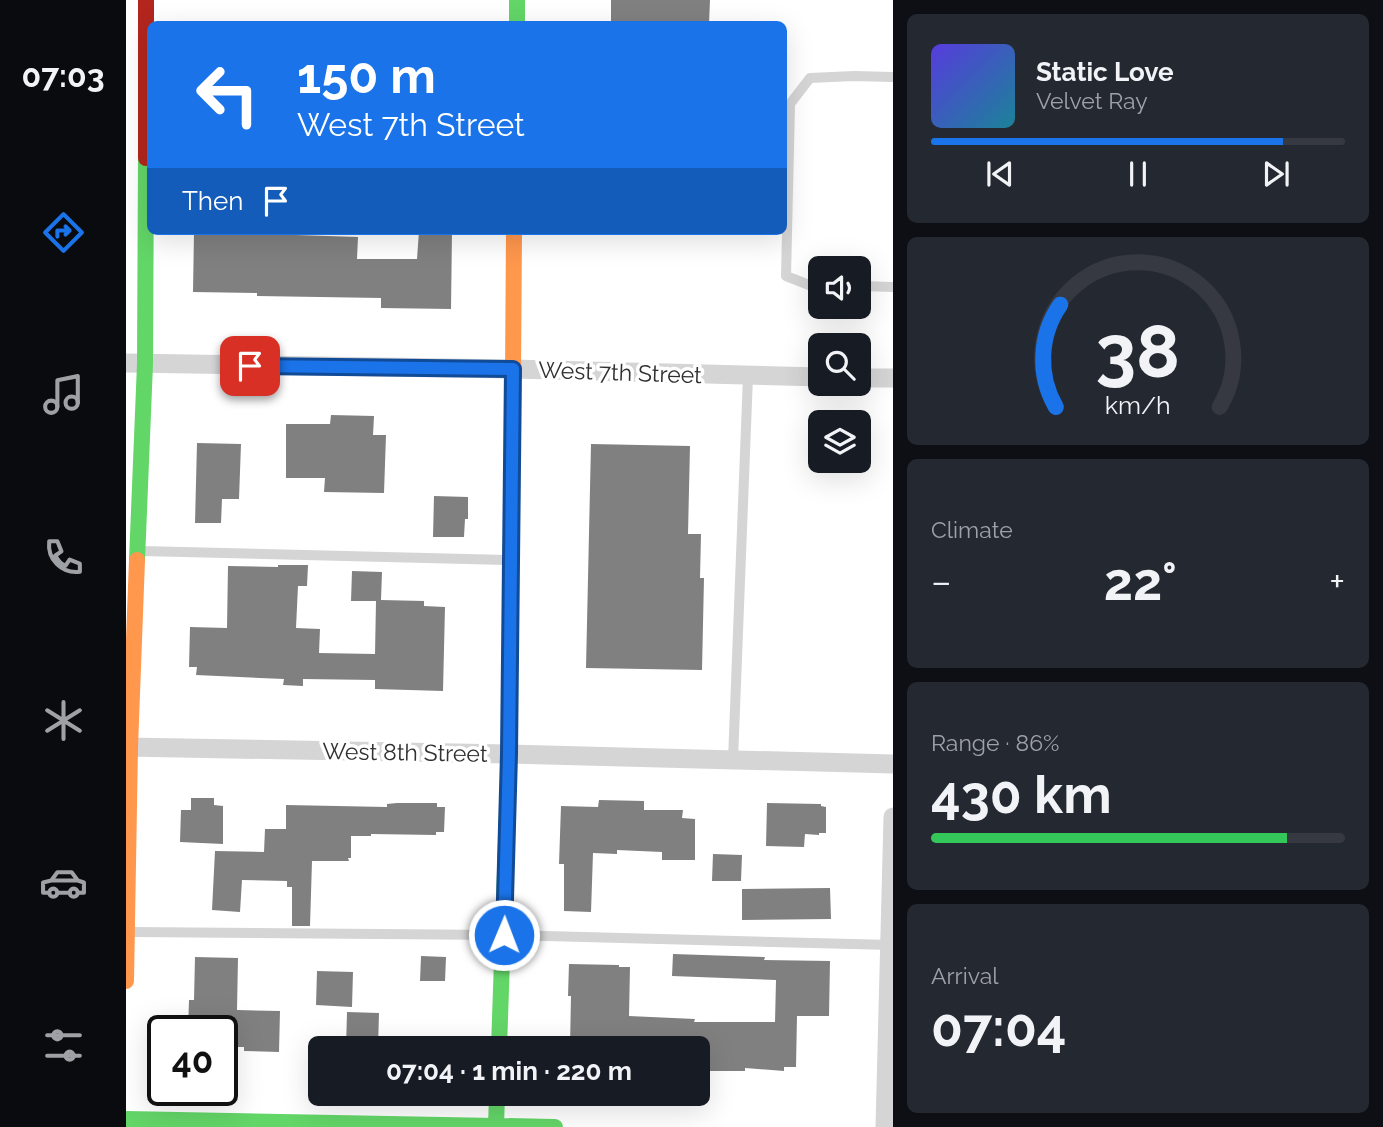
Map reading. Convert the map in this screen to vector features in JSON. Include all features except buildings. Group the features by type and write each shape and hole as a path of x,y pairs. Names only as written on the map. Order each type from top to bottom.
{"street":[{"path":"126,981 135,364 144,165 146,0"},
{"path":"517,0 517,21"},
{"path":"500,1036 509,754 514,235"},
{"name":"West 7th Street","path":"135,364 513,369 808,377"},
{"path":"871,378 893,378"},
{"name":"West 8th Street","path":"128,747 893,764"},
{"path":"885,1127 892,945 893,817"},
{"path":"496,1126 497,1106"},
{"path":"126,1119 555,1127"}],"lane":[{"path":"787,233 790,104 810,78 893,77"},
{"path":"787,235 786,276 808,285"},
{"path":"871,286 893,287"},
{"path":"733,760 748,376"},
{"path":"132,551 510,560"},
{"path":"126,932 504,935 892,945"}],"traffic: fast":[{"path":"517,0 517,21"},
{"path":"137,560 145,364 146,158"},
{"path":"499,1036 509,754 513,374"},
{"path":"496,1127 497,1106"},
{"path":"126,1119 555,1127"}],"traffic: slow":[{"path":"513,374 514,235"},
{"path":"126,981 130,747 137,560"}],"traffic: jam":[{"path":"146,0 146,158"}],"route":[{"path":"250,366 513,369 509,754 504,935"}]}
